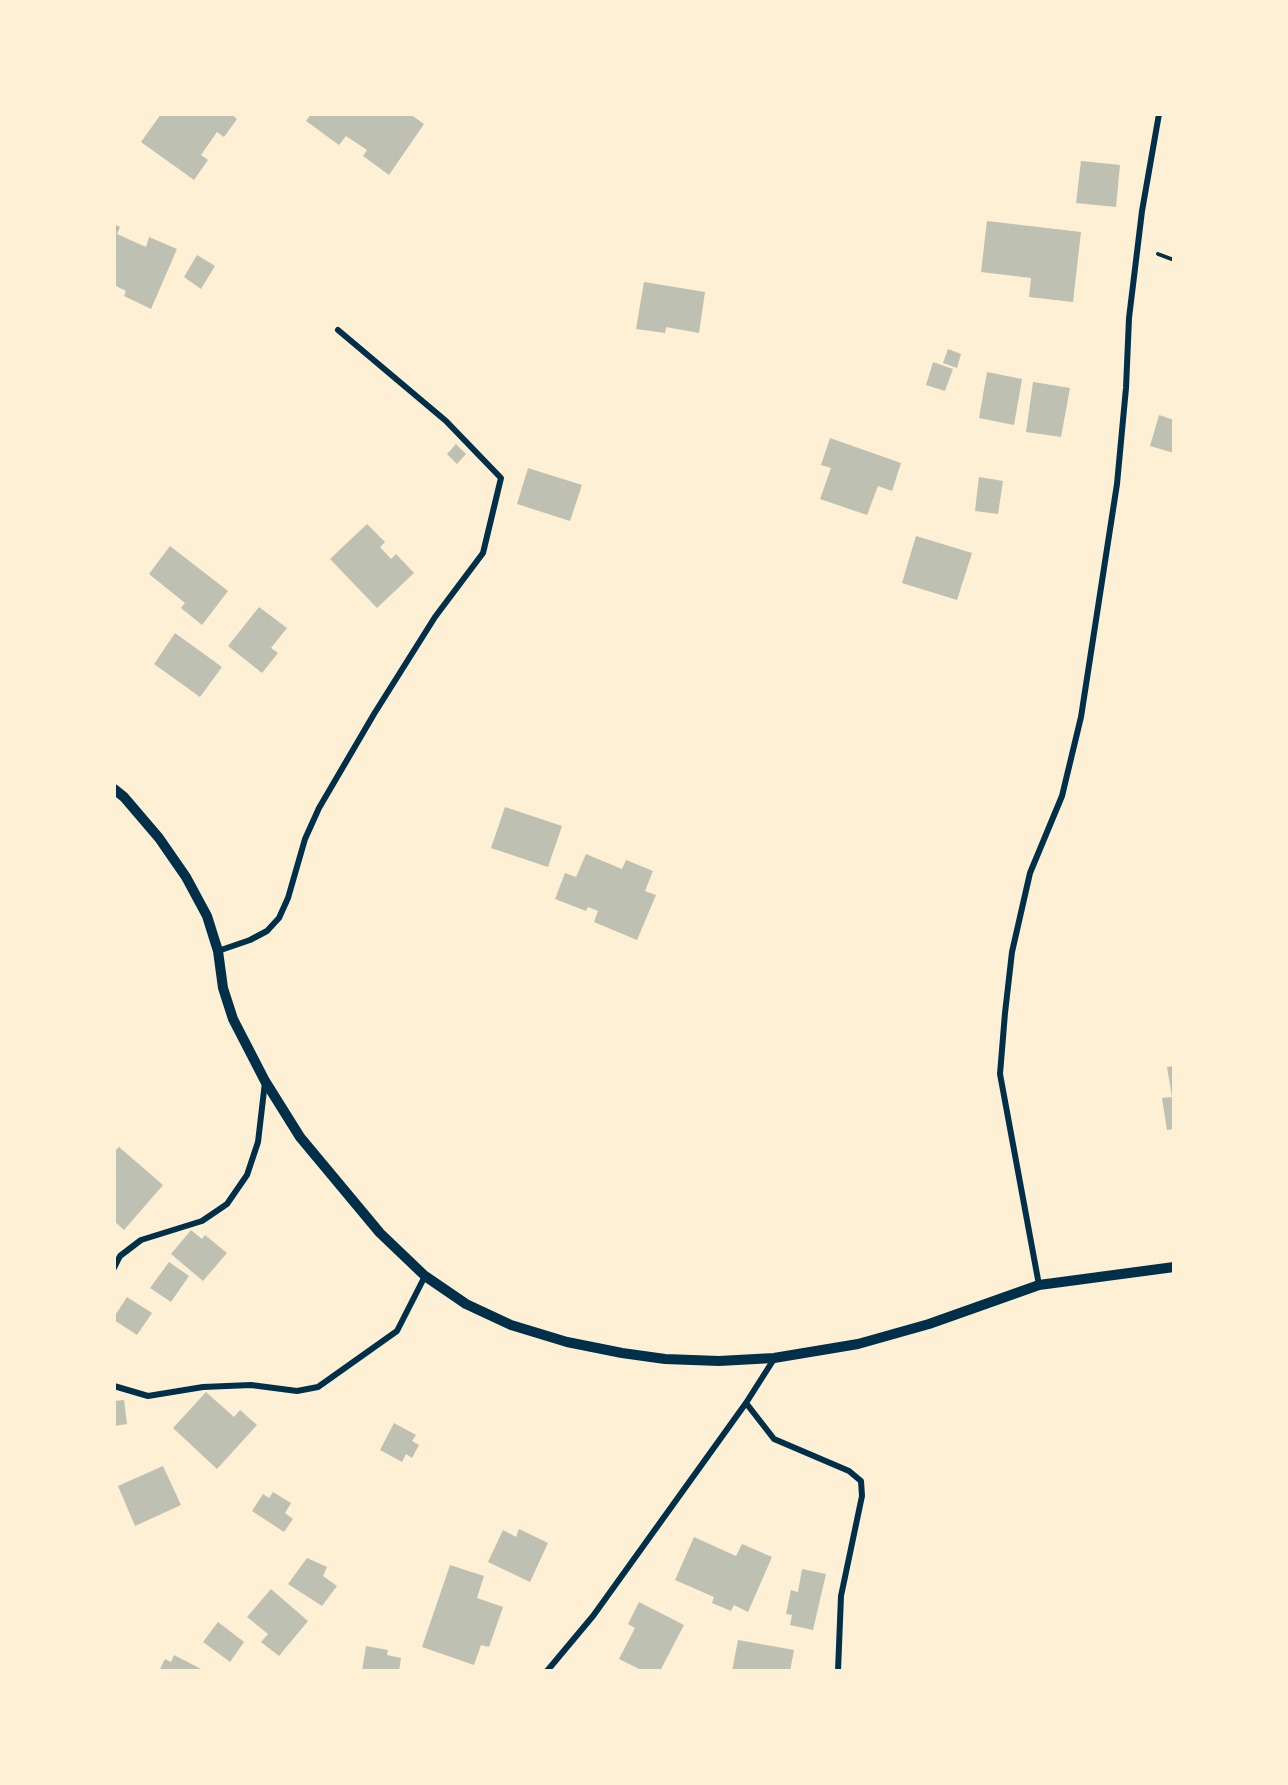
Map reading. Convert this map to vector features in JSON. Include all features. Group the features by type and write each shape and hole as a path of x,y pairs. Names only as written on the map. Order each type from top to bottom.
{"street":[{"path":"1039,1285 1000,1074 1005,1013 1012,952 1030,873 1062,796 1081,717 1117,484 1126,388 1129,318 1142,211 1159,114"},
{"path":"218,951 250,940 267,931 279,918 288,898 305,839 319,808 374,714 429,627 483,553 501,478 446,421 338,330"},
{"path":"114,789 124,797 159,838 186,877 207,916 218,951 223,988 233,1019 265,1081 300,1137 380,1233 425,1276 466,1304 511,1325 567,1342 665,1359 719,1361 774,1358 858,1344 929,1324 1039,1285 1174,1267"},
{"path":"114,1268 120,1256 141,1240 202,1221 227,1204 247,1175 258,1142 265,1081"},
{"path":"114,1386 148,1396 203,1387 251,1385 297,1391 318,1387 397,1331 425,1276"},
{"path":"547,1671 593,1616 746,1403 774,1358"},
{"path":"746,1403 774,1439 849,1471 861,1481 862,1496 841,1596 838,1671"}],"building":[{"path":"161,114 231,114 237,119 224,137 217,132 201,155 208,160 194,180 141,142"},
{"path":"311,114 410,114 424,124 389,175 363,156 367,150 346,136 339,145 306,121"},
{"path":"1081,161 1120,165 1116,207 1076,203"},
{"path":"987,221 1081,232 1073,302 1029,297 1031,278 981,272"},
{"path":"114,224 120,227 117,234 146,247 149,237 177,249 151,309 124,296 126,291 114,285"},
{"path":"197,255 215,266 201,289 184,277"},
{"path":"644,282 705,292 699,333 666,327 665,333 636,329"},
{"path":"948,349 961,354 957,368 943,363"},
{"path":"933,362 953,369 945,391 926,385"},
{"path":"987,372 1022,379 1014,425 979,418"},
{"path":"1033,382 1070,388 1061,437 1026,432"},
{"path":"1159,415 1174,420 1174,453 1150,446"},
{"path":"830,438 901,463 892,491 878,486 867,515 820,499 831,468 821,465"},
{"path":"456,444 466,454 457,464 447,454"},
{"path":"528,468 582,485 570,521 517,504"},
{"path":"979,477 1003,481 998,514 975,511"},
{"path":"367,524 385,542 380,547 391,559 396,554 414,573 377,608 330,559"},
{"path":"916,536 972,553 957,600 902,583"},
{"path":"170,546 228,591 202,625 181,608 185,603 149,574"},
{"path":"259,607 287,628 271,648 278,653 262,673 228,646"},
{"path":"175,633 222,667 200,697 154,664"},
{"path":"505,807 562,826 548,867 491,848"},
{"path":"586,854 622,869 626,860 653,871 645,891 656,895 637,940 594,922 598,911 588,907 586,911 555,899 565,873 576,877"},
{"path":"1174,1066 1174,1129 1167,1130 1162,1098 1172,1097 1167,1067"},
{"path":"119,1147 163,1185 124,1230 114,1221 114,1150"},
{"path":"191,1230 202,1239 205,1235 227,1253 203,1281 171,1254"},
{"path":"169,1262 189,1276 171,1302 150,1288"},
{"path":"127,1297 152,1313 137,1335 114,1320"},
{"path":"206,1392 234,1417 240,1410 257,1425 217,1469 173,1428"},
{"path":"124,1400 127,1424 114,1426 114,1401"},
{"path":"394,1423 416,1435 412,1441 419,1445 412,1458 406,1454 402,1462 380,1450"},
{"path":"163,1466 181,1505 135,1526 118,1486"},
{"path":"273,1492 291,1503 285,1513 293,1519 284,1532 252,1511 263,1494 269,1498"},
{"path":"519,1529 548,1543 530,1582 488,1562 503,1530 516,1537"},
{"path":"694,1537 736,1556 742,1544 772,1557 748,1612 734,1605 731,1611 712,1603 714,1597 675,1580"},
{"path":"307,1558 327,1567 323,1576 337,1586 322,1606 288,1584"},
{"path":"450,1565 484,1576 477,1598 503,1607 489,1647 481,1645 474,1665 422,1647"},
{"path":"802,1569 826,1574 813,1630 790,1625 792,1615 786,1614 791,1590 798,1592"},
{"path":"271,1589 308,1621 279,1656 261,1642 268,1634 247,1617"},
{"path":"639,1602 684,1625 660,1671 643,1671 619,1659 635,1628 628,1624"},
{"path":"218,1622 244,1642 230,1662 203,1642"},
{"path":"738,1640 794,1650 790,1671 732,1671"},
{"path":"366,1646 388,1650 387,1655 401,1658 399,1671 362,1671"},
{"path":"174,1655 201,1669 200,1671 159,1671 165,1659 171,1662"}]}
